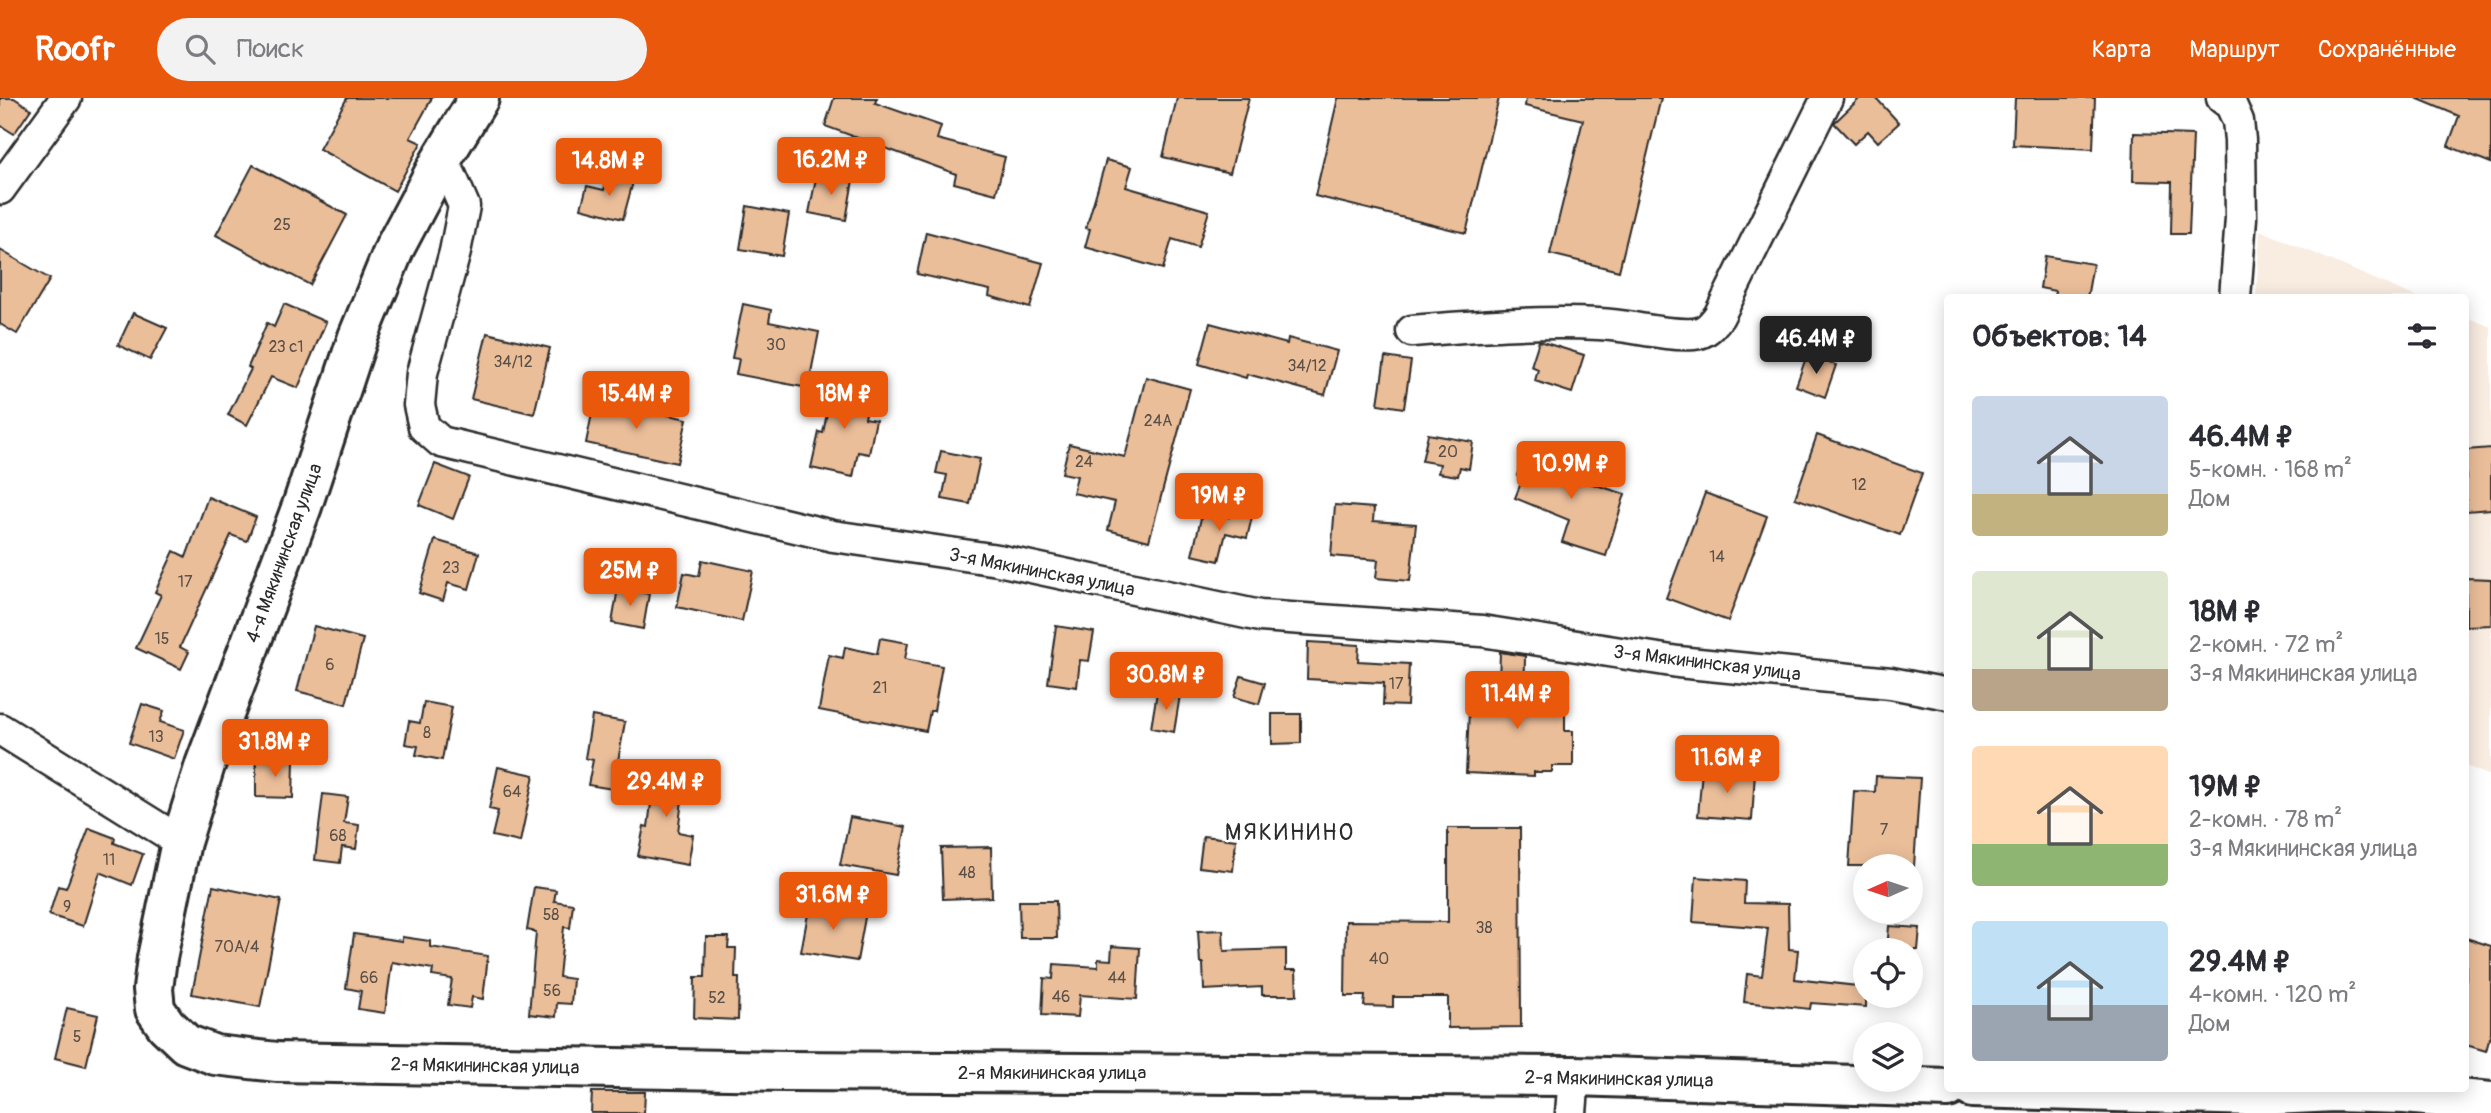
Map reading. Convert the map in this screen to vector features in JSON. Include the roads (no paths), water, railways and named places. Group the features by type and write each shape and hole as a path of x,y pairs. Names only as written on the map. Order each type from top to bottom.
{"street":[{"path":"0,189 66,98"},
{"name":"4-я Мякининская улица","path":"166,1026 155,1009 153,989 157,958 181,842 205,765 302,506 358,337 394,247 440,162 479,98"},
{"path":"1412,331 1509,323 1600,324 1681,334 1698,334 1710,328 1719,316 1828,98"},
{"path":"2222,98 2231,105 2238,121 2241,218 2235,294"},
{"name":"3-я Мякининская улица","path":"440,162 452,176 464,206 456,252 422,373 419,404 424,427 441,442 833,536 998,561 1260,616 1482,631 1678,663 1891,683 1944,693"},
{"path":"0,729 181,842"},
{"name":"2-я Мякининская улица","path":"166,1026 186,1044 215,1055 277,1062 786,1072 1572,1095 1944,1088"},
{"path":"2045,1092 2154,1098 2363,1093 2491,1102"}],"district":[{"name":"МЯКИНИНО","path":"1290,832"}]}
